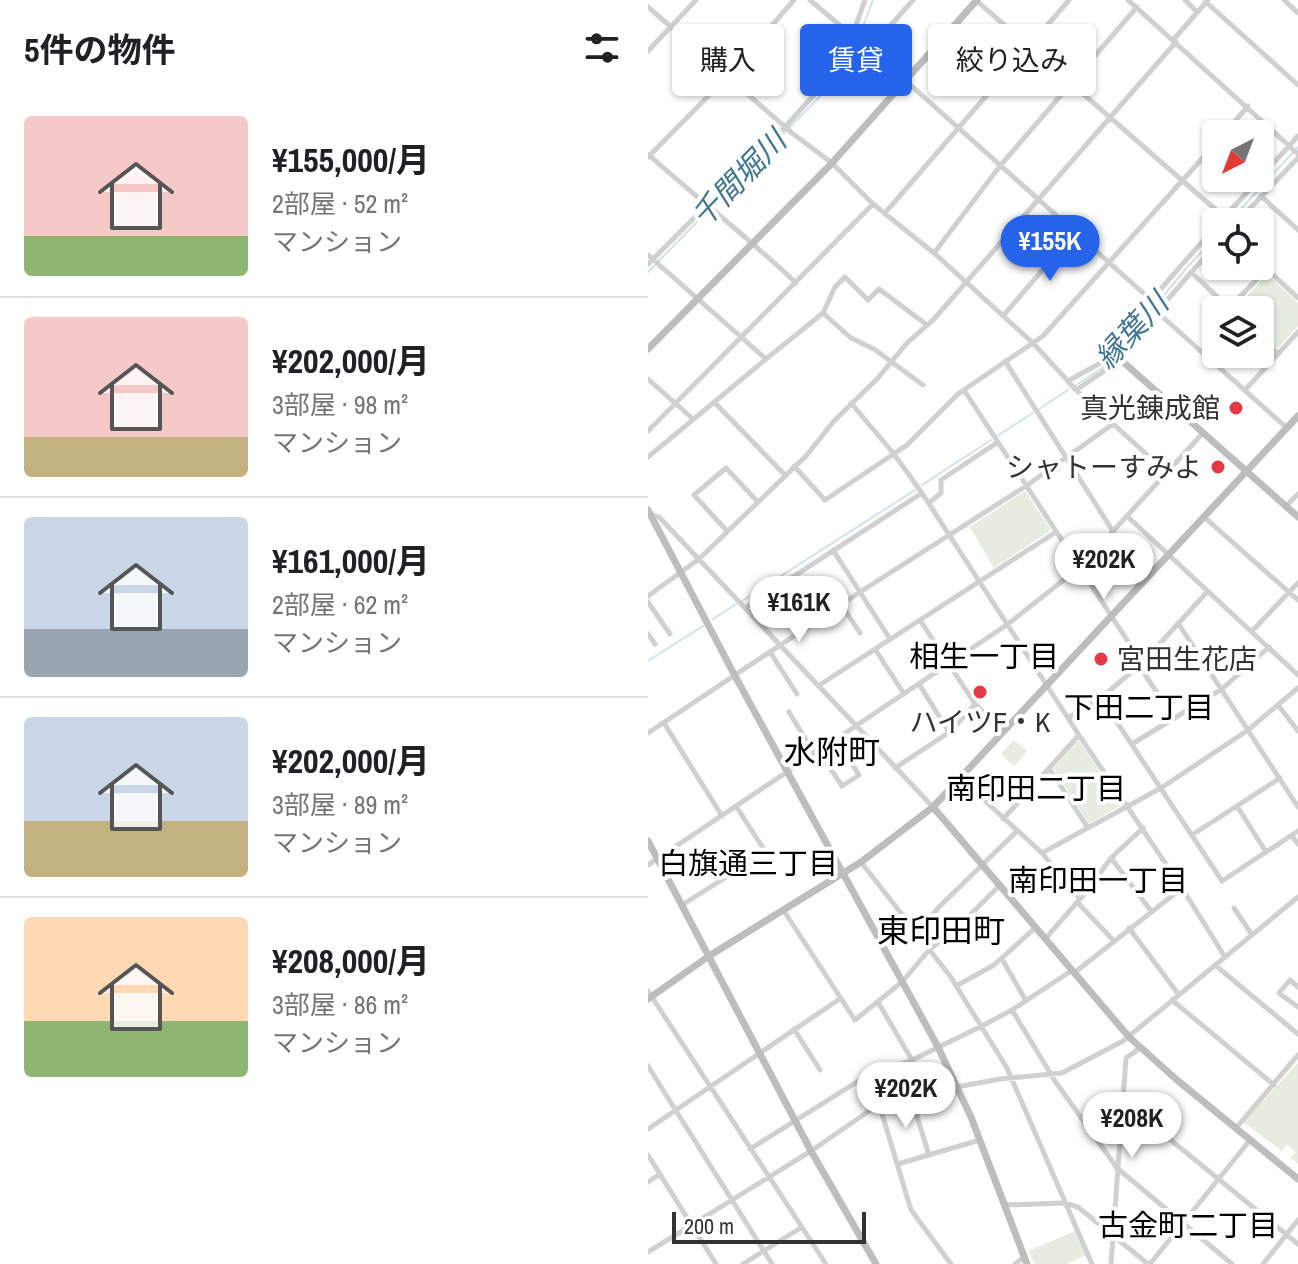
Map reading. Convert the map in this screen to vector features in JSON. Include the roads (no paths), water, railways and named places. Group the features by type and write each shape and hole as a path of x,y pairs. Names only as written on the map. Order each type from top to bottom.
{"street":[{"path":"675,24 696,0"},
{"path":"773,24 794,0"},
{"path":"810,0 837,24"},
{"path":"857,24 865,0"},
{"path":"892,24 913,0"},
{"path":"912,74 976,0 1004,24"},
{"path":"1049,24 1069,0"},
{"path":"1185,0 1197,12"},
{"path":"1284,0 1298,13"},
{"path":"648,596 699,559 825,436 833,422 965,283 1207,1 1298,85"},
{"path":"1096,53 1134,3 1290,146 1298,156 1250,208"},
{"path":"648,7 672,27 648,51"},
{"path":"912,87 1151,300"},
{"path":"708,96 648,156 796,283"},
{"path":"751,96 832,163 873,204 934,253 1033,343 1076,390 1167,473"},
{"path":"766,359 652,261 709,209 812,96"},
{"path":"648,349 754,244 892,96"},
{"path":"885,213 986,96"},
{"path":"934,253 1000,166 1062,96"},
{"path":"1088,96 1183,181 1207,208"},
{"path":"1236,120 1248,106"},
{"path":"1233,208 1298,136"},
{"path":"794,466 825,500 907,445 964,390 1043,336 1202,159"},
{"path":"1261,196 1298,230"},
{"path":"648,431 873,204"},
{"path":"1003,316 1075,232"},
{"path":"1068,381 1104,361 1151,300 1202,242"},
{"path":"1076,390 1121,360 1202,260"},
{"path":"1191,272 1216,296"},
{"path":"1274,276 1298,298"},
{"path":"648,457 823,313 835,287 845,277 868,300 879,289 927,325"},
{"path":"1242,296 1257,280"},
{"path":"1157,312 1287,428"},
{"path":"823,313 851,338 874,349 923,385"},
{"path":"1245,390 1298,333"},
{"path":"1274,350 1278,354"},
{"path":"1121,360 1298,517"},
{"path":"1005,361 1114,533"},
{"path":"648,379 693,419"},
{"path":"964,390 1080,567 1158,694"},
{"path":"714,402 785,475"},
{"path":"851,403 894,454 929,503 1225,957"},
{"path":"826,1264 649,995 861,862 933,807 1298,416"},
{"path":"648,733 841,604 1026,486 1113,424"},
{"path":"648,865 1009,624 1080,567 1204,433"},
{"path":"929,503 941,493 941,480 998,442"},
{"path":"727,531 694,495 726,468 757,501"},
{"path":"745,608 922,493"},
{"path":"1286,506 1298,494"},
{"path":"649,512 659,517 933,807 1129,1037 1298,1179"},
{"path":"649,512 958,1088 1026,1260 1015,1264"},
{"path":"1203,516 1298,600"},
{"path":"1128,517 1298,675"},
{"path":"818,686 1056,532"},
{"path":"833,550 890,639"},
{"path":"1252,631 1298,583"},
{"path":"1068,718 1101,698 1140,665 1208,591"},
{"path":"648,602 670,634"},
{"path":"841,604 860,633"},
{"path":"920,620 975,704 1004,732"},
{"path":"1178,623 1298,807"},
{"path":"648,634 655,644"},
{"path":"1132,744 1222,689 1269,647"},
{"path":"875,649 904,694"},
{"path":"770,652 797,694"},
{"path":"919,684 949,732"},
{"path":"1042,853 1161,788 1248,730 1298,688"},
{"path":"1101,698 1222,881 1295,834 1298,844"},
{"path":"895,768 949,732 975,704"},
{"path":"1278,705 1298,731"},
{"path":"789,712 842,786 859,775 836,739"},
{"path":"664,723 722,816"},
{"path":"1003,819 1079,735"},
{"path":"1049,768 1088,828"},
{"path":"960,778 1042,853 1113,940"},
{"path":"1192,835 1280,778"},
{"path":"682,905 750,862 750,857 763,848 736,806"},
{"path":"1237,806 1266,852"},
{"path":"1045,939 1111,858 1143,828"},
{"path":"917,932 1017,831"},
{"path":"648,841 847,1218 876,1264"},
{"path":"1111,858 1151,911"},
{"path":"861,862 956,986 1012,1078 1092,1264"},
{"path":"784,911 855,1020 902,982 929,950 961,924 999,886"},
{"path":"750,1149 868,1075 912,1060 1012,1010 1072,972 1182,888"},
{"path":"648,1252 880,1107 925,1093 1062,1073 1129,1037 1298,897"},
{"path":"1234,908 1252,935"},
{"path":"956,986 1002,959 1035,928"},
{"path":"1129,928 1179,995"},
{"path":"1002,959 1026,1001"},
{"path":"1215,965 1298,1034"},
{"path":"1298,987 1290,980 1279,993 1298,1007"},
{"path":"648,1129 841,998"},
{"path":"1172,1000 1274,1085"},
{"path":"878,1002 912,1060 925,1093"},
{"path":"1012,1010 1117,1168 1232,1264"},
{"path":"794,1029 820,1070"},
{"path":"1111,1264 1126,1058 1140,1048"},
{"path":"1236,1128 1298,1055"},
{"path":"648,1066 772,1264"},
{"path":"911,1097 929,1155"},
{"path":"1123,1101 1298,1244"},
{"path":"880,1107 911,1210 951,1264"},
{"path":"898,1164 980,1140"},
{"path":"1005,1205 1065,1203 1078,1207 1149,1264 1251,1140"},
{"path":"648,1155 716,1264"},
{"path":"648,1182 660,1174"},
{"path":"1263,1264 1298,1220"},
{"path":"743,1264 802,1227"}],"waterway":[{"name":"千間堀川","path":"864,24 873,0"},
{"name":"千間堀川","path":"648,272 820,96"},
{"name":"縁葉川","path":"1242,208 1298,147"},
{"name":"縁葉川","path":"1076,385 1107,365 1202,251"},
{"name":"縁葉川","path":"1039,409 1068,390"},
{"name":"縁葉川","path":"997,436 1033,413"},
{"name":"縁葉川","path":"922,485 991,440"},
{"name":"縁葉川","path":"742,601 915,490"},
{"name":"縁葉川","path":"713,619 736,604"},
{"name":"縁葉川","path":"648,661 703,626"}],"place":[{"name":"真光錬成館","path":"1236,408"},
{"name":"シャトーすみよ","path":"1218,467"},
{"name":"宮田生花店","path":"1101,659"},
{"name":"ハイツF・K","path":"980,692"}],"district":[{"name":"相生一丁目","path":"984,657"},
{"name":"下田二丁目","path":"1139,708"},
{"name":"水附町","path":"832,752"},
{"name":"南印田二丁目","path":"1036,789"},
{"name":"白旗通三丁目","path":"748,864"},
{"name":"南印田一丁目","path":"1098,881"},
{"name":"東印田町","path":"941,931"},
{"name":"古金町二丁目","path":"1188,1226"}]}
